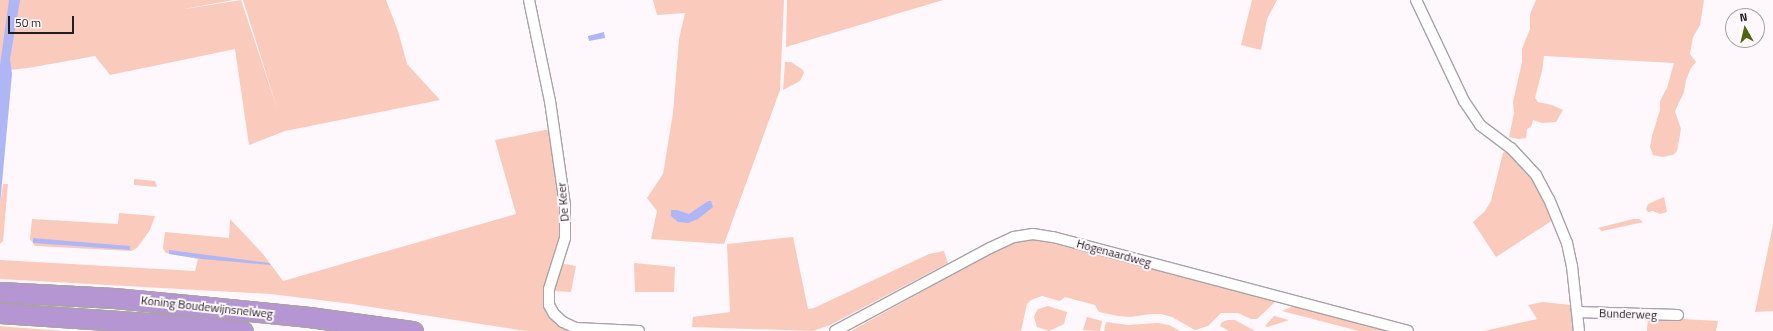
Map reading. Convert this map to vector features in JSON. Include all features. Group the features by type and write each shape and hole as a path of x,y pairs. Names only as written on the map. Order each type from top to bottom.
{"highway":[{"name":"Koning Boudewijnsnelweg","path":"0,292 114,298 199,306 309,317 413,331"},
{"name":"Koning Boudewijnsnelweg","path":"0,313 183,325 243,331"}],"street":[{"name":"De Keer","path":"529,0 550,101 565,205 565,238 549,289 549,305 557,317 576,328 639,331"},
{"path":"1416,0 1464,101 1480,125 1511,148 1536,175 1549,199 1568,243 1579,331"},
{"name":"Hogenaardweg","path":"835,331 990,248 1014,237 1033,234 1053,237 1408,331"},
{"name":"Bunderweg","path":"1577,312 1678,315"}],"shaded area":[{"path":"0,0 233,0 179,10 241,0 278,111 243,0 386,0 398,31 407,64 440,100 285,131 249,145 235,49 110,75 95,56 28,68 0,71"},
{"path":"653,0 784,0 780,90 724,244 651,239 657,211 647,198 663,174 673,113 679,39 685,13 657,15"},
{"path":"787,0 943,0 786,47"},
{"path":"1252,0 1277,0 1267,19 1261,50 1241,45"},
{"path":"1536,0 1704,0 1700,25 1693,37 1690,54 1696,62 1691,68 1686,80 1684,92 1675,111 1681,129 1677,151 1673,155 1662,157 1653,155 1650,147 1660,110 1660,101 1667,88 1674,63 1544,56 1535,98 1538,102 1552,105 1563,110 1556,122 1542,123 1533,120 1531,127 1527,129 1526,138 1519,139 1509,137 1514,113 1513,102 1522,62 1522,49 1530,29 1530,14"},
{"path":"785,62 791,62 803,70 804,73 800,81 783,90"},
{"path":"550,129 562,209 562,229 544,302 545,309 554,321 570,331 526,331 352,304 271,294 0,279 0,260 195,271 198,259 166,253 163,249 165,232 229,238 230,219 263,254 283,281 516,214 495,140"},
{"path":"1507,151 1518,161 1533,180 1553,220 1496,257 1473,222 1485,211 1491,201 1503,153"},
{"path":"134,179 155,181 157,187 134,185"},
{"path":"3,184 8,184 3,241 0,244 0,205"},
{"path":"1664,197 1667,212 1660,214 1653,211 1648,212 1646,209 1648,204"},
{"path":"119,213 155,216 150,230 137,248 131,251 35,246 30,239 32,219 118,224"},
{"path":"1633,219 1639,219 1643,222 1602,231 1598,228"},
{"path":"1773,225 1773,311 1755,312"},
{"path":"793,237 808,309 814,308 929,254 944,251 948,263 830,325 813,331 692,327 693,317 730,312 727,244"},
{"path":"1035,239 1276,301 1257,319 1251,319 1238,313 1221,313 1208,326 1195,330 1172,317 1161,314 1130,317 1118,316 1099,312 1095,305 1065,297 1060,301 1042,296 1031,300 1027,304 1021,331 851,331 1003,247 1020,241"},
{"path":"634,263 675,267 674,292 635,292"},
{"path":"565,264 576,266 571,292 553,291 560,265"},
{"path":"1543,302 1571,305 1574,331 1484,331 1537,319 1528,305"},
{"path":"1048,306 1067,312 1064,324 1049,331 1037,327 1034,317 1038,309"},
{"path":"1298,306 1390,331 1359,331 1282,311"},
{"path":"1274,316 1289,320 1268,327 1265,326"},
{"path":"1087,317 1102,321 1100,331 1083,330"},
{"path":"1648,317 1718,321 1716,331 1647,331"},
{"path":"1235,320 1255,331 1229,331 1220,326 1222,322"},
{"path":"1106,322 1128,325 1158,323 1169,325 1180,331 1104,331"},
{"path":"0,326 10,327 65,331 0,331"}],"water":[{"path":"9,0 20,0 10,59 12,74 0,205 0,65"},
{"path":"604,32 605,38 589,41 588,36"},
{"path":"708,201 711,201 713,207 698,219 688,223 678,222 671,216 671,210 677,210 689,214"},
{"path":"33,238 130,246 130,250 33,243"},
{"path":"169,250 269,263 271,265 202,259 169,254"}]}
